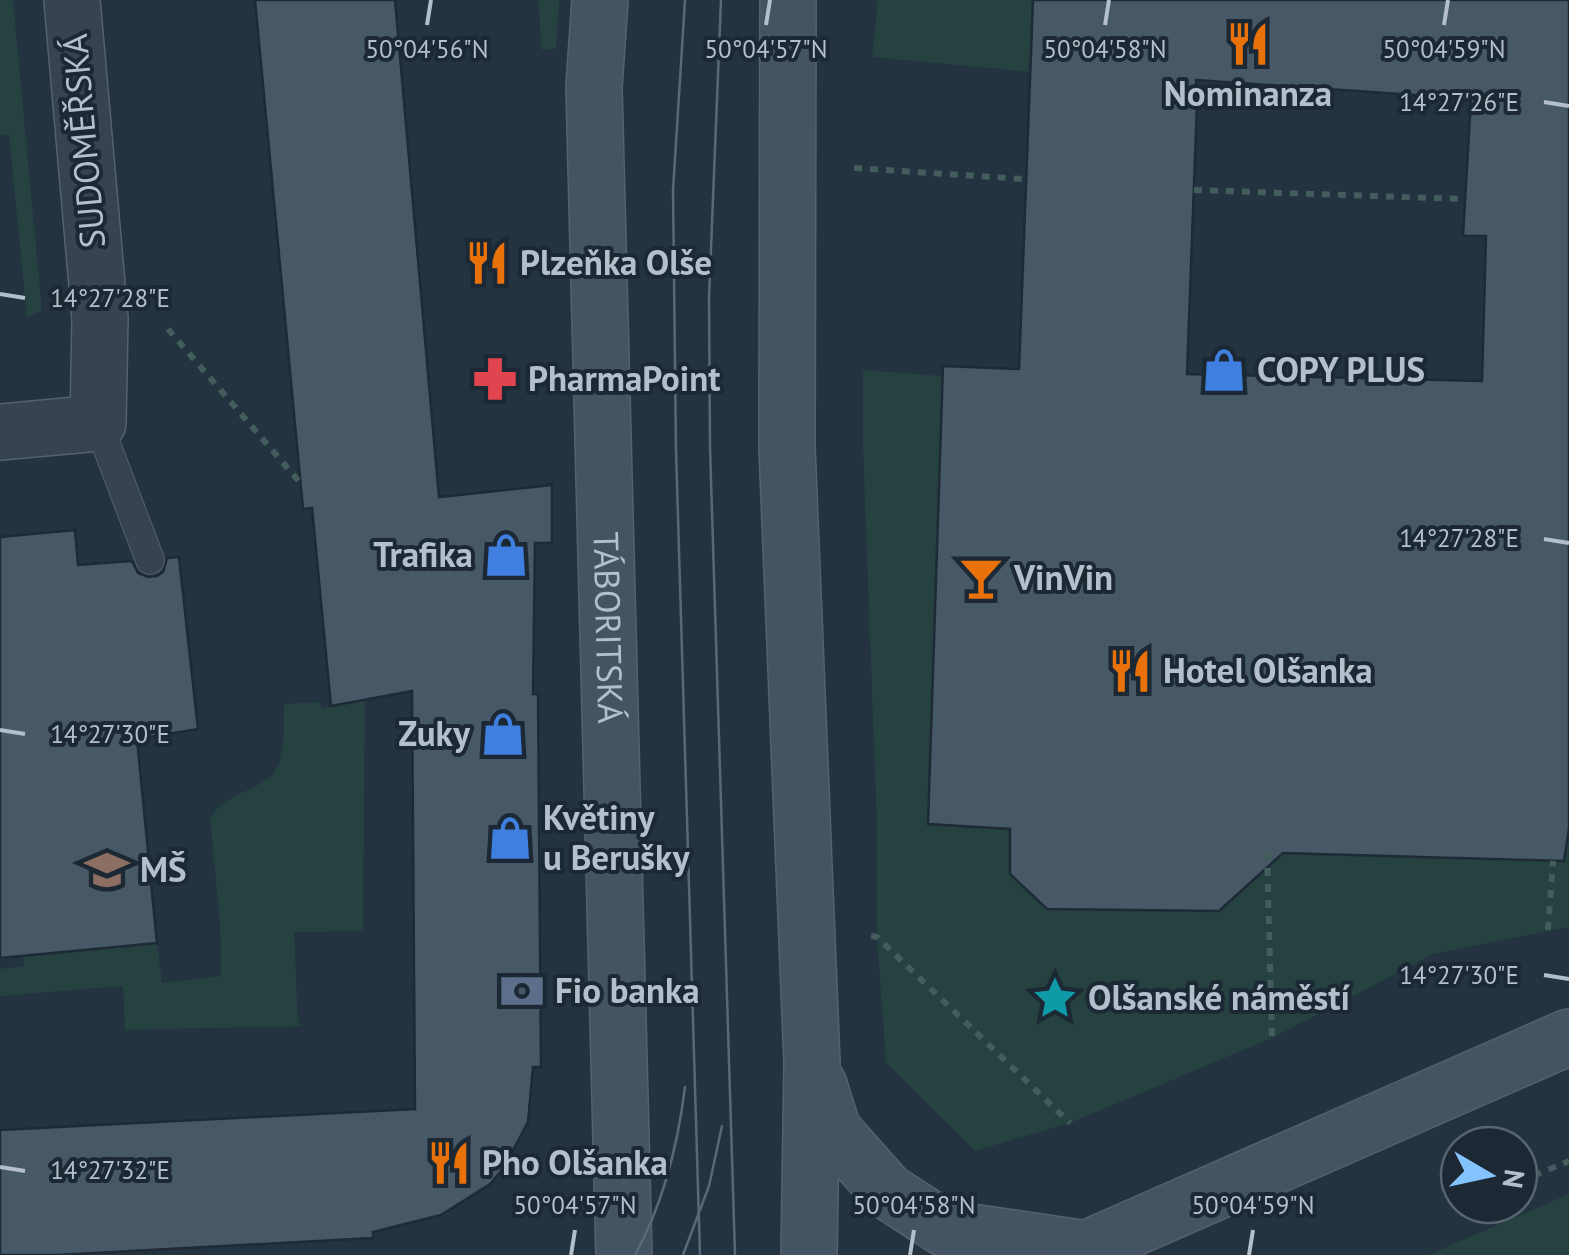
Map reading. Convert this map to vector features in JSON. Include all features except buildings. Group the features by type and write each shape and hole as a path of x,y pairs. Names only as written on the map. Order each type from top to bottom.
{"street":[{"name":"SUDOMĚŘSKÁ","path":"72,0 100,319 98,423"},
{"name":"TÁBORITSKÁ","path":"600,0 594,87 624,1255"},
{"path":"788,0 787,447 812,1063 809,1255"},
{"path":"0,432 98,423"},
{"path":"812,1063 833,1130 887,1191 944,1228 1081,1253 1569,1037"}],"lane":[{"path":"98,423 150,560"}],"path":[{"path":"851,168 1022,179"},
{"path":"1194,190 1464,199"},
{"path":"100,319 154,312 302,486"},
{"path":"1268,852 1272,1038"},
{"path":"1548,930 1553,861"},
{"path":"866,935 877,936 1070,1122"},
{"path":"1539,1174 1569,1161"}],"green space":[{"path":"0,0 13,0 42,311 27,317 9,135 0,135"},
{"path":"538,0 559,0 556,49 542,50"},
{"path":"878,0 1033,0 1031,72 872,57"},
{"path":"863,370 942,376 928,824 1010,829 1010,874 1048,909 1219,911 1255,879 1255,850 1563,862 1569,845 1569,927 1434,954 1272,1038 1070,1123 975,1151 886,1063 877,937"},
{"path":"365,700 363,931 294,932 298,1022 304,1026 125,1030 123,986 0,996 0,969 24,966 18,902 120,946 157,943 162,983 221,976 210,818 228,800 268,779 275,771 283,747 284,704 320,702 322,708"},
{"path":"1569,1194 1569,1255 1428,1255 1497,1225 1539,1225 1539,1207"}],"tram line":[{"path":"685,0 673,190 676,450 700,1255"},
{"path":"721,0 709,298 710,447 735,1255"},
{"path":"635,1255 668,1173 685,1087"},
{"path":"683,1255 709,1186 722,1126"}],"place":[{"name":"Nominanza","path":"1248,44"},
{"name":"Plzeňka Olše","path":"487,263"},
{"name":"COPY PLUS","path":"1224,370"},
{"name":"PharmaPoint","path":"495,379"},
{"name":"Trafika","path":"506,555"},
{"name":"VinVin","path":"981,578"},
{"name":"Hotel Olšanka","path":"1130,671"},
{"name":"Zuky","path":"503,734"},
{"name":"Květiny u Berušky","path":"510,838"},
{"name":"MŠ","path":"107,870"},
{"name":"Fio banka","path":"522,991"},
{"name":"Olšanské náměstí","path":"1055,998"},
{"name":"Pho Olšanka","path":"449,1163"}]}
